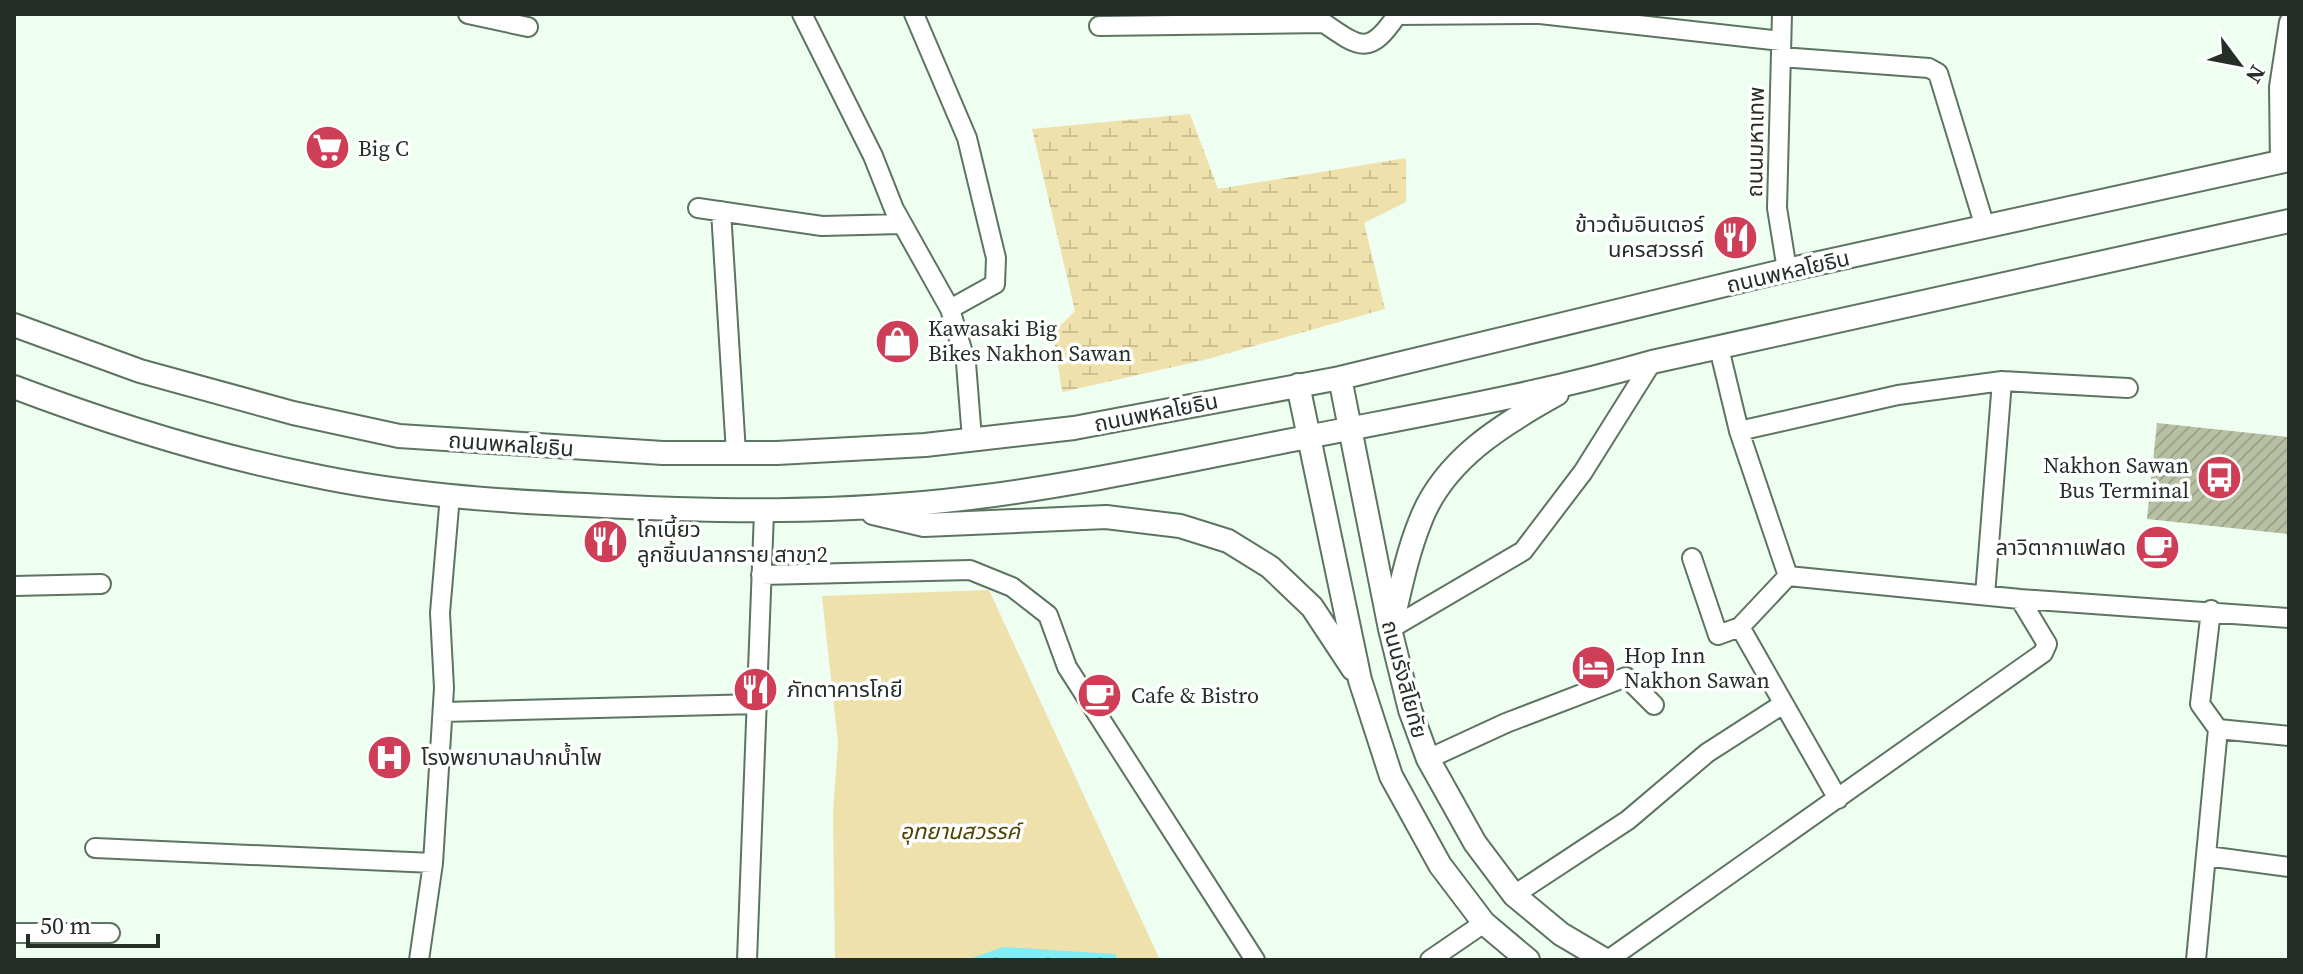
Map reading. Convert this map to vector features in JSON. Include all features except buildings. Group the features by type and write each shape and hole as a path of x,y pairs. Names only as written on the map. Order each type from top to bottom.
{"main road":[{"name":"ถนนพหลโยธิน","path":"14,325 140,371 293,413 399,436 617,451 736,453 897,447 1074,428 1340,378 1787,270 2285,161"},
{"path":"16,388 166,436 313,476 450,495 539,503 764,512 855,508 967,499 1059,486 1350,430 1578,383 1652,362 2289,221"},
{"name":"ถนนรังสิโยทัย","path":"1340,378 1390,629 1410,710 1428,759 1475,843 1514,895 1561,934 1607,960"},
{"path":"1390,629 1420,520 1455,465 1502,425 1578,383"},
{"name":"ถนนรังสิโยทัย","path":"1298,385 1360,680 1391,776 1440,865 1484,923 1528,960"},
{"path":"855,508 924,525 1106,517 1180,526 1228,541 1270,567 1312,607 1360,680"}],"street":[{"path":"468,14 528,27"},
{"path":"802,14 873,156 902,224 950,309 966,363 972,439"},
{"path":"914,14 967,138 996,258 995,284 950,309"},
{"path":"1099,26 1324,23 1354,45 1371,44 1383,36 1397,15 1540,14 1929,68 1938,73 1985,227"},
{"name":"ถนนมหาเทพ","path":"1782,14 1777,208 1787,270"},
{"path":"2285,161 2279,87 2289,22"},
{"path":"698,208 822,226 902,224"},
{"path":"721,211 736,453"},
{"path":"1719,348 1739,431 1788,576"},
{"path":"1390,629 1523,551 1583,472 1652,362"},
{"path":"1739,431 1898,395 2002,381 2128,388"},
{"path":"1985,595 2002,381"},
{"path":"419,960 433,863 443,712 440,613 450,495"},
{"path":"747,960 764,512"},
{"path":"1692,558 1718,635 1740,627 1788,576"},
{"path":"761,575 970,570 1012,587 1048,615 1067,667 1255,960"},
{"path":"1788,576 2020,599 2211,610 2289,618"},
{"path":"14,586 101,584"},
{"path":"1607,960 2043,653 2047,644 2020,599"},
{"path":"2196,960 2218,729 2200,704 2211,610"},
{"path":"1740,627 1838,799"},
{"path":"1428,759 1506,723 1626,677 1654,705"},
{"path":"443,712 758,704"},
{"path":"1514,895 1628,820 1707,753 1783,704"},
{"path":"2218,729 2289,736"},
{"path":"95,848 433,863"},
{"path":"2207,856 2289,867"},
{"path":"1430,960 1484,923"},
{"path":"14,933 110,933"}],"green space":[{"path":"1190,114 1218,189 1406,158 1406,202 1364,223 1385,309 1204,360 1062,392 1053,333 1075,311 1032,129"},
{"name":"อุทยานสวรรค์","path":"989,590 1160,960 835,960 833,814 838,743 822,596"}],"water":[{"path":"1003,947 1115,954 1118,960 967,960"}],"place":[{"name":"Big C","path":"327,148"},
{"name":"ข้าวต้มอินเตอร์ นครสวรรค์","path":"1735,237"},
{"name":"Kawasaki Big Bikes Nakhon Sawan","path":"897,341"},
{"name":"Nakhon Sawan Bus Terminal","path":"2220,478"},
{"name":"โกเนี้ยว ลูกชิ้นปลากราย สาขา2","path":"606,542"},
{"name":"ลาวิตากาแฟสด","path":"2157,547"},
{"name":"Hop Inn Nakhon Sawan","path":"1593,668"},
{"name":"ภัทตาคารโกยี","path":"756,689"},
{"name":"Cafe & Bistro","path":"1100,695"},
{"name":"โรงพยาบาลปากน้ำโพ","path":"390,757"}]}
